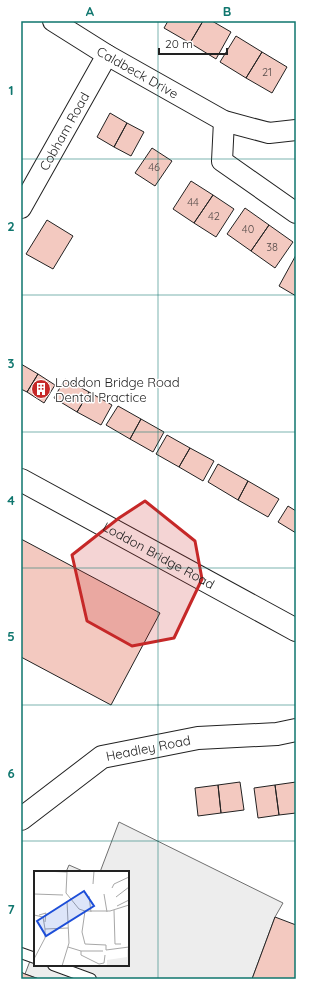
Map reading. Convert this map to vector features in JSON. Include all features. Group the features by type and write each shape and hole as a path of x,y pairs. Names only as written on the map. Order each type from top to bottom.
{"street":[{"name":"Caldbeck Drive","path":"53,21 108,55 224,121 269,133 296,130"},
{"name":"Cobham Road","path":"21,208 108,55"},
{"path":"224,121 222,161 296,212"},
{"name":"Loddon Bridge Road","path":"21,480 296,630"},
{"name":"Headley Road","path":"21,819 102,757 198,738 277,734 296,730"}],"lane":[{"path":"21,953 34,958"},
{"path":"56,966 91,979"}],"highlighted area":[{"path":"145,501 195,541 202,579 174,638 132,646 87,621 72,555 119,518"}],"shaded area":[{"path":"119,822 283,903 275,917 252,979 39,979 25,974 34,951 34,966 129,966 129,871 100,871"},
{"path":"69,865 83,871 66,871"}],"building":[{"path":"168,21 203,21 190,43 164,28"},
{"path":"203,21 212,21 231,32 216,59 190,43"},
{"path":"236,36 262,52 246,78 220,62"},
{"path":"262,52 287,67 272,93 246,78"},
{"path":"110,113 127,123 114,147 97,137"},
{"path":"127,123 144,132 131,156 114,147"},
{"path":"152,148 172,161 155,186 135,173"},
{"path":"191,181 213,195 194,223 173,209"},
{"path":"213,195 234,209 216,237 194,223"},
{"path":"245,208 269,225 251,251 227,234"},
{"path":"47,220 73,236 53,269 26,254"},
{"path":"269,225 293,242 275,268 251,251"},
{"path":"296,255 296,296 279,286"},
{"path":"21,364 38,374 27,392 21,389"},
{"name":"Loddon Bridge Road Dental Practice","path":"38,374 55,385 44,403 27,392"},
{"path":"65,379 89,392 77,412 54,398"},
{"path":"89,392 112,405 101,425 77,412"},
{"path":"118,406 141,419 130,439 106,425"},
{"path":"141,419 164,432 153,452 130,439"},
{"path":"167,435 190,448 179,467 156,454"},
{"path":"190,448 214,461 203,481 179,467"},
{"path":"218,464 248,481 238,500 208,482"},
{"path":"248,481 279,499 268,517 238,500"},
{"path":"288,506 296,511 296,533 278,522"},
{"path":"21,539 160,613 111,705 21,657"},
{"path":"240,782 244,810 221,813 218,785"},
{"path":"296,782 296,813 279,815 275,785"},
{"path":"218,785 221,813 198,816 195,788"},
{"path":"275,785 279,815 258,818 254,788"},
{"path":"275,917 296,925 296,979 252,979"},
{"path":"21,972 25,974 39,979 21,979"}],"place":[{"name":"Loddon Bridge Road Dental Practice","path":"41,389"}]}
